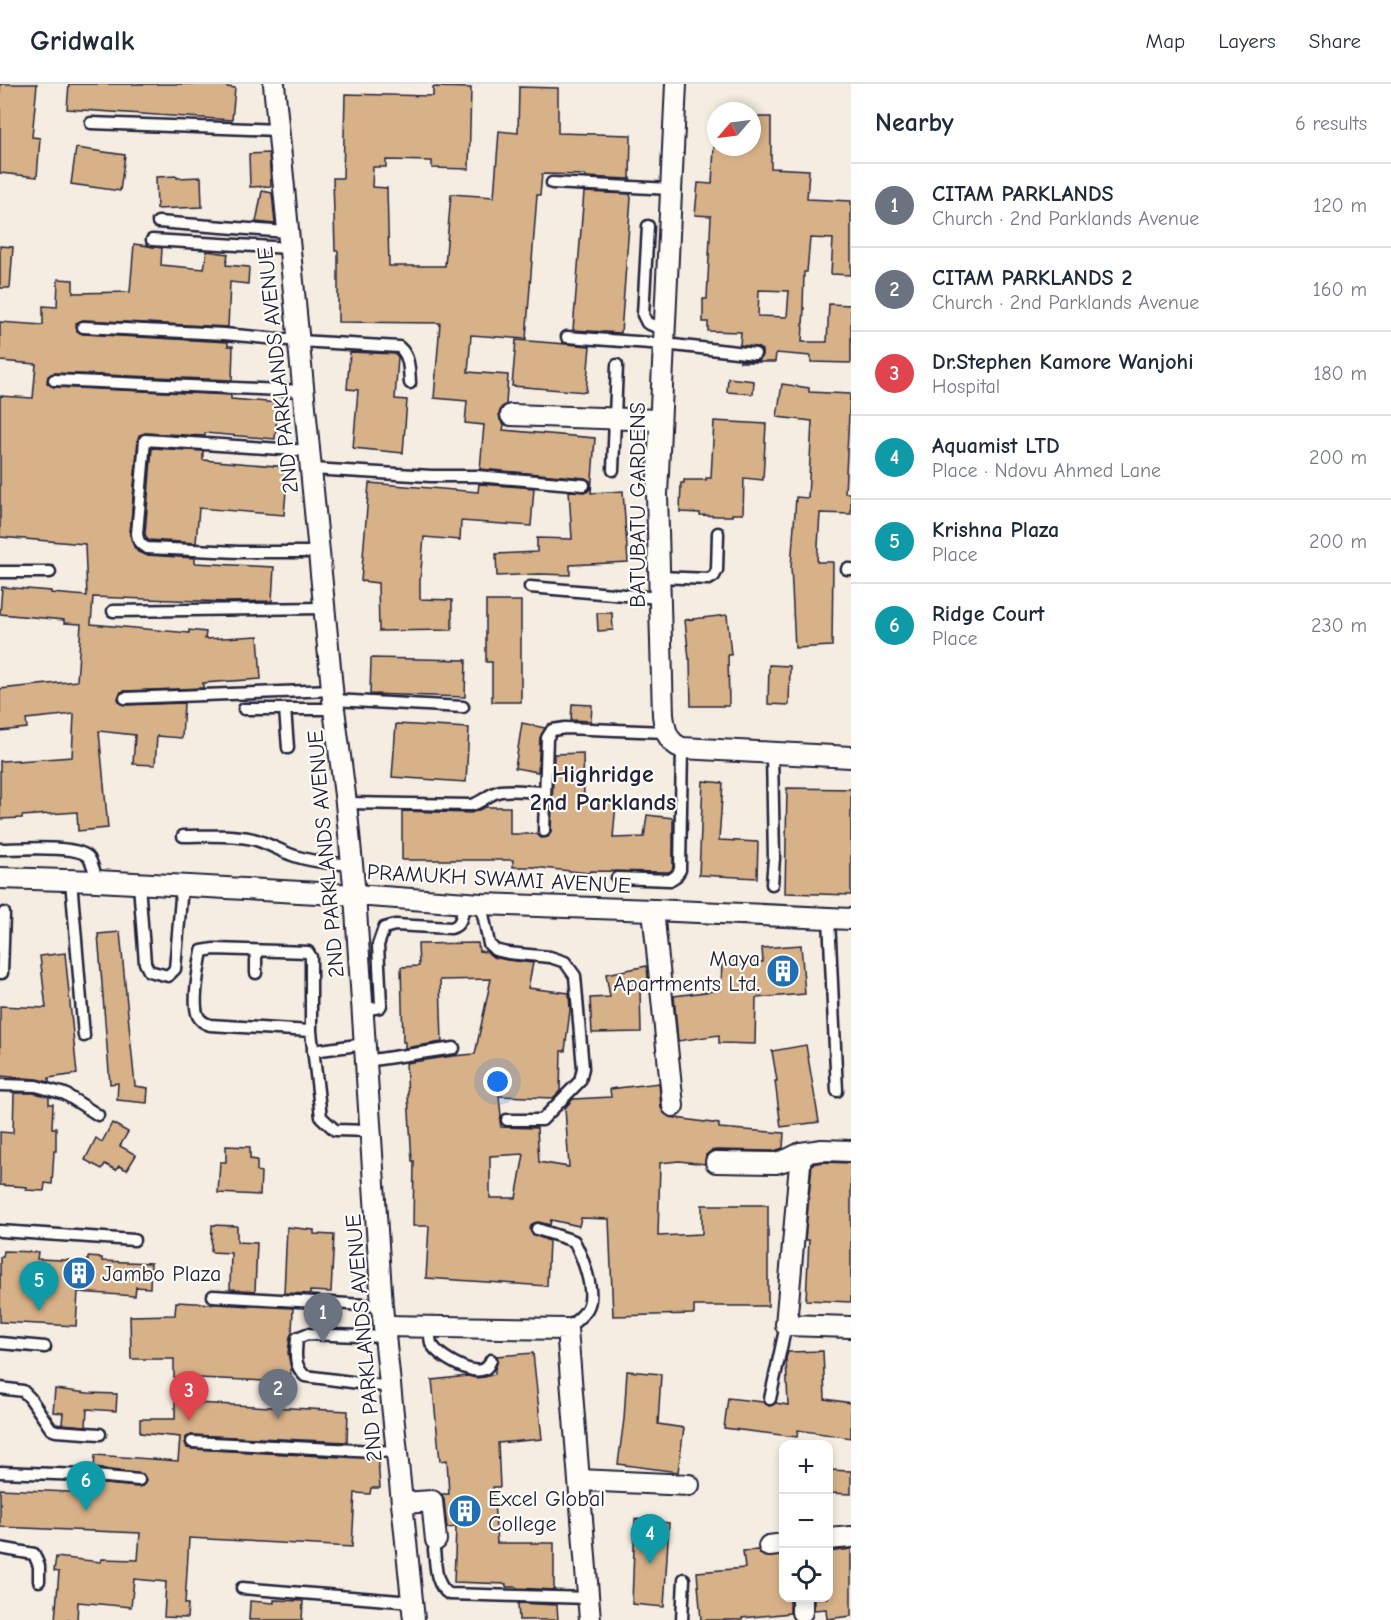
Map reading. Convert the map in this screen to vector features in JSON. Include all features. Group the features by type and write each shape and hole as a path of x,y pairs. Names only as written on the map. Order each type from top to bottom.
{"street":[{"name":"2ND PARKLANDS AVENUE","path":"274,84 355,894 382,1306 413,1611"},
{"name":"BATUBATU GARDENS","path":"665,732 657,494 676,84"},
{"path":"511,415 660,420"},
{"path":"665,732 675,746 682,748 851,757"},
{"name":"PRAMUKH SWAMI AVENUE","path":"0,878 355,894 472,903 851,919"},
{"path":"653,910 673,1106"},
{"path":"716,1162 776,1163 801,1153 822,1150 851,1151"},
{"path":"801,1153 786,1325 851,1327"},
{"path":"385,1332 430,1327 567,1329 590,1620"},
{"path":"579,1480 689,1485"},
{"path":"403,1503 432,1501 435,1545"},
{"path":"833,1538 851,1536"}],"lane":[{"path":"91,123 278,130"},
{"path":"552,183 671,189"},
{"path":"158,222 288,240"},
{"path":"648,226 643,315 647,323 665,337"},
{"path":"152,240 288,240"},
{"path":"83,327 224,334 399,347 408,359 410,383"},
{"path":"567,337 665,337 755,354"},
{"path":"613,470 617,364"},
{"path":"54,380 304,391"},
{"path":"320,552 239,552 147,548 139,542 136,534 146,440 431,476 476,476 584,485"},
{"path":"659,577 709,579 714,576 717,570 718,533"},
{"path":"0,572 50,572"},
{"path":"530,587 660,598"},
{"path":"113,611 325,608"},
{"path":"125,698 334,700 463,707"},
{"path":"244,709 285,709 334,700"},
{"path":"285,709 288,748"},
{"path":"544,831 547,738 552,730 565,728 665,732"},
{"path":"617,878 670,880 680,870 682,748"},
{"path":"772,753 774,858 772,884"},
{"path":"346,804 471,805 479,804 486,797 502,791 545,792"},
{"path":"183,836 231,836 253,839 291,855 310,860 352,865"},
{"path":"0,849 68,849 82,852 89,858 97,881"},
{"path":"71,880 84,1035"},
{"path":"139,884 145,963 149,971 168,976 175,969 182,886"},
{"path":"363,1010 381,1005 378,945 384,928 395,925 456,926 472,903"},
{"path":"472,903 489,944 495,950 550,957 565,962 575,976 583,1068 580,1081 542,1120 507,1120"},
{"path":"0,973 2,973 4,914"},
{"path":"829,918 837,1090"},
{"path":"311,1031 210,1025 202,1021 197,1014 196,990 201,951 214,949 308,952 311,957 311,1031 321,1117 335,1130 371,1131"},
{"path":"256,951 256,973"},
{"path":"313,1051 366,1053 454,1048"},
{"path":"0,1085 36,1086 65,1094 98,1115"},
{"path":"537,1229 574,1241 582,1255 591,1288 588,1308 567,1329"},
{"path":"0,1230 134,1240"},
{"path":"213,1296 382,1306"},
{"path":"770,1399 786,1325"},
{"path":"430,1327 430,1340 433,1346 453,1362 471,1370 482,1370 491,1360"},
{"path":"385,1332 300,1335 297,1338 296,1364 305,1377 390,1387"},
{"path":"0,1343 45,1347"},
{"path":"0,1388 23,1391 51,1429 100,1434"},
{"path":"192,1442 396,1452"},
{"path":"0,1472 139,1480"},
{"path":"435,1545 439,1583 449,1594 588,1598"},
{"path":"0,1548 34,1554 39,1566 39,1581"},
{"path":"682,1620 684,1579"},
{"path":"242,1588 413,1611"}],"building":[{"path":"0,84 37,84 32,137 40,138 37,177 0,173"},
{"path":"69,84 227,84 227,87 235,88 232,120 67,109"},
{"path":"433,87 471,88 469,169 432,168 432,161 386,160 386,167 373,167 372,187 387,188 389,266 445,266 451,194 494,197 499,131 518,133 519,87 558,88 558,133 631,135 630,179 542,174 540,195 537,195 526,339 471,335 468,372 508,375 506,404 501,408 499,414 504,425 503,430 595,438 591,493 623,491 628,562 570,565 570,575 497,576 496,554 537,552 537,538 572,539 569,491 587,492 590,489 590,481 585,478 480,469 484,425 465,423 467,401 434,398 440,323 338,322 338,251 335,251 333,178 343,178 345,94 433,96"},
{"path":"761,117 771,117 771,168 809,170 807,199 851,201 851,275 831,274 833,239 810,238 807,272 804,272 802,342 827,342 829,304 851,305 851,363 811,362 811,356 776,353 775,362 740,362 740,360 759,361 762,350 740,345 741,332 708,331 708,322 703,322 703,299 707,299 711,216 695,215 698,183 712,184 714,156 761,156","holes":["759,290 789,291 787,317 758,316"]},
{"path":"76,148 125,155 120,191 71,184"},
{"path":"269,153 271,186 250,187 249,154"},
{"path":"177,176 177,178 201,177 202,207 157,209 156,177"},
{"path":"262,191 272,193 275,224 256,222"},
{"path":"584,192 630,194 621,333 573,330"},
{"path":"134,244 162,248 161,265 204,269 207,251 228,254 226,265 249,267 248,284 230,282 228,327 83,320 76,323 77,331 83,334 228,342 228,346 233,346 232,380 54,373 48,376 47,383 54,387 231,395 231,399 278,403 275,439 205,433 205,436 146,433 139,435 130,533 134,547 138,552 146,555 195,558 195,563 274,567 272,601 227,602 93,597 91,624 189,633 189,630 206,632 205,639 258,636 261,679 203,683 203,688 121,692 118,699 121,704 125,705 184,703 182,738 157,736 155,765 133,764 135,735 99,731 108,828 78,831 77,812 0,819 0,761 72,757 74,714 26,719 27,728 0,731 0,689 77,681 81,624 64,623 64,620 0,614 2,587 87,596 85,544 0,537 0,396 33,398 36,364 0,361 0,322 43,325 43,306 57,307 58,279 73,280 73,293 130,292"},
{"path":"0,246 13,247 10,288 0,288"},
{"path":"516,340 590,346 586,392 512,386"},
{"path":"350,352 396,354 398,357 395,399 407,400 403,453 353,448 358,390 347,389"},
{"path":"728,378 754,381 753,394 727,392"},
{"path":"782,384 809,388 809,392 850,394 845,493 851,493 851,514 820,513 817,562 833,562 832,646 795,648 791,567 796,497 808,498 812,421 777,417"},
{"path":"714,421 766,424 763,480 744,478 743,514 719,516 680,512 681,483 684,483 684,480 711,478"},
{"path":"152,448 203,451 203,460 288,467 284,515 199,508 196,543 148,540 145,534"},
{"path":"369,483 478,492 479,484 534,488 531,526 461,521 460,540 424,537 420,599 452,600 452,630 379,631 378,583 361,581"},
{"path":"486,601 521,601 521,702 492,702 492,662 486,662"},
{"path":"597,613 612,613 613,630 598,631"},
{"path":"727,615 731,655 728,655 729,706 691,706 690,659 685,620"},
{"path":"371,658 466,660 465,697 370,694"},
{"path":"769,665 790,666 789,705 768,704"},
{"path":"572,704 592,705 591,721 571,720"},
{"path":"522,723 545,728 540,738 538,772 515,768"},
{"path":"396,724 469,728 466,782 392,777"},
{"path":"583,753 584,800 616,803 613,838 644,837 647,815 673,818 673,868 671,871 590,871 589,873 513,867 513,860 402,860 402,811 471,813 486,807 510,807 510,834 537,834 541,838 548,837 551,831 554,754"},
{"path":"703,781 723,783 719,840 758,842 757,878 699,875"},
{"path":"787,788 851,789 851,895 785,893"},
{"path":"120,932 135,1086 148,1088 147,1103 117,1100 118,1083 110,1084 98,934"},
{"path":"478,943 479,951 487,952 493,957 533,963 528,988 569,993 570,1010 565,1051 561,1051 560,1091 553,1098 499,1096 501,1127 537,1128 539,1162 569,1167 565,1108 573,1099 611,1097 610,1089 659,1083 661,1108 669,1117 719,1124 719,1128 784,1133 783,1148 774,1151 716,1150 706,1155 705,1164 679,1161 660,1163 658,1236 702,1234 702,1205 768,1205 768,1306 694,1306 694,1314 613,1316 609,1219 581,1218 579,1226 551,1220 550,1225 539,1222 532,1224 530,1230 532,1234 549,1241 547,1286 426,1278 429,1226 413,1226 414,1161 412,1161 406,1063 475,1054 491,979 440,980 442,1042 405,1048 401,967 419,966 418,944","holes":["524,1154 516,1198 490,1198 490,1156"]},
{"path":"801,945 805,994 756,998 755,1044 719,1043 719,1035 678,1041 674,996 721,990 722,960 763,962 762,948"},
{"path":"65,953 77,1074 49,1078 49,1082 0,1076 0,1006 46,1008 40,956"},
{"path":"647,966 649,989 640,991 641,1032 592,1033 590,998 610,997 606,974"},
{"path":"806,1045 819,1122 781,1127 772,1051"},
{"path":"14,1093 35,1093 49,1097 49,1104 53,1104 52,1128 56,1128 56,1151 54,1151 52,1184 45,1183 44,1191 0,1185 0,1132 13,1133"},
{"path":"112,1123 128,1132 120,1146 136,1155 127,1170 119,1166 116,1170 105,1164 102,1169 85,1160 96,1138 102,1142"},
{"path":"226,1146 250,1147 250,1159 257,1160 257,1171 261,1172 260,1195 218,1193 220,1162 226,1162"},
{"path":"851,1163 851,1302 806,1300 809,1240 805,1240 812,1164"},
{"path":"212,1225 237,1226 237,1242 257,1243 255,1291 230,1289 231,1253 211,1252"},
{"path":"287,1227 314,1230 314,1234 334,1235 331,1292 284,1293"},
{"path":"4,1251 38,1252 37,1259 88,1261 88,1257 102,1258 102,1261 151,1263 150,1288 136,1287 135,1296 78,1292 76,1326 0,1322 0,1257 3,1257"},
{"path":"176,1302 293,1308 288,1353 291,1368 290,1382 174,1377 174,1359 131,1359 130,1316 175,1315"},
{"path":"823,1351 825,1399 851,1403 851,1438 798,1430 797,1437 724,1428 728,1398 763,1402 769,1406 776,1403 788,1405 786,1358 788,1352"},
{"path":"533,1353 542,1439 498,1443 500,1487 493,1487 497,1543 554,1543 554,1590 506,1587 506,1584 454,1582 456,1527 447,1528 442,1494 449,1494 447,1460 440,1461 432,1380 468,1376 485,1377 495,1374 497,1356"},
{"path":"627,1371 661,1374 658,1424 684,1428 678,1472 618,1464"},
{"path":"55,1389 117,1394 116,1411 87,1409 86,1426 62,1424 63,1413 53,1412"},
{"path":"175,1402 348,1411 347,1442 192,1435 186,1437 185,1442 187,1448 192,1449 378,1459 380,1488 371,1488 370,1494 355,1493 352,1547 189,1538 185,1604 188,1604 187,1618 164,1617 166,1582 134,1579 131,1607 78,1602 77,1620 55,1620 59,1572 54,1571 56,1557 101,1562 102,1559 138,1560 140,1533 0,1527 0,1489 92,1493 93,1483 143,1486 146,1480 143,1474 94,1468 95,1455 178,1461 180,1437 140,1433 140,1419 175,1419"},
{"path":"833,1470 851,1471 851,1494 833,1493"},
{"path":"635,1519 669,1523 664,1607 632,1604"},
{"path":"851,1549 851,1616 827,1619 826,1609 814,1610 814,1602 833,1602 833,1551"},
{"path":"758,1550 765,1557 779,1556 779,1602 790,1602 790,1613 742,1618 742,1620 701,1620 697,1572 745,1568 743,1551"},
{"path":"274,1600 303,1601 302,1620 249,1620 250,1601 274,1603"},
{"path":"518,1603 557,1605 558,1620 519,1620"}],"place":[{"name":"Maya Apartments Ltd.","path":"783,971"},
{"name":"Jambo Plaza","path":"79,1273"},
{"name":"Krishna Plaza","path":"39,1311"},
{"name":"CITAM PARKLANDS","path":"323,1343"},
{"name":"CITAM PARKLANDS 2","path":"278,1419"},
{"name":"Dr.Stephen Kamore Wanjohi","path":"189,1421"},
{"name":"Ridge Court","path":"86,1511"},
{"name":"Excel Global College","path":"465,1511"},
{"name":"Aquamist LTD","path":"650,1564"}],"district":[{"name":"Highridge 2nd Parklands","path":"603,788"}]}
